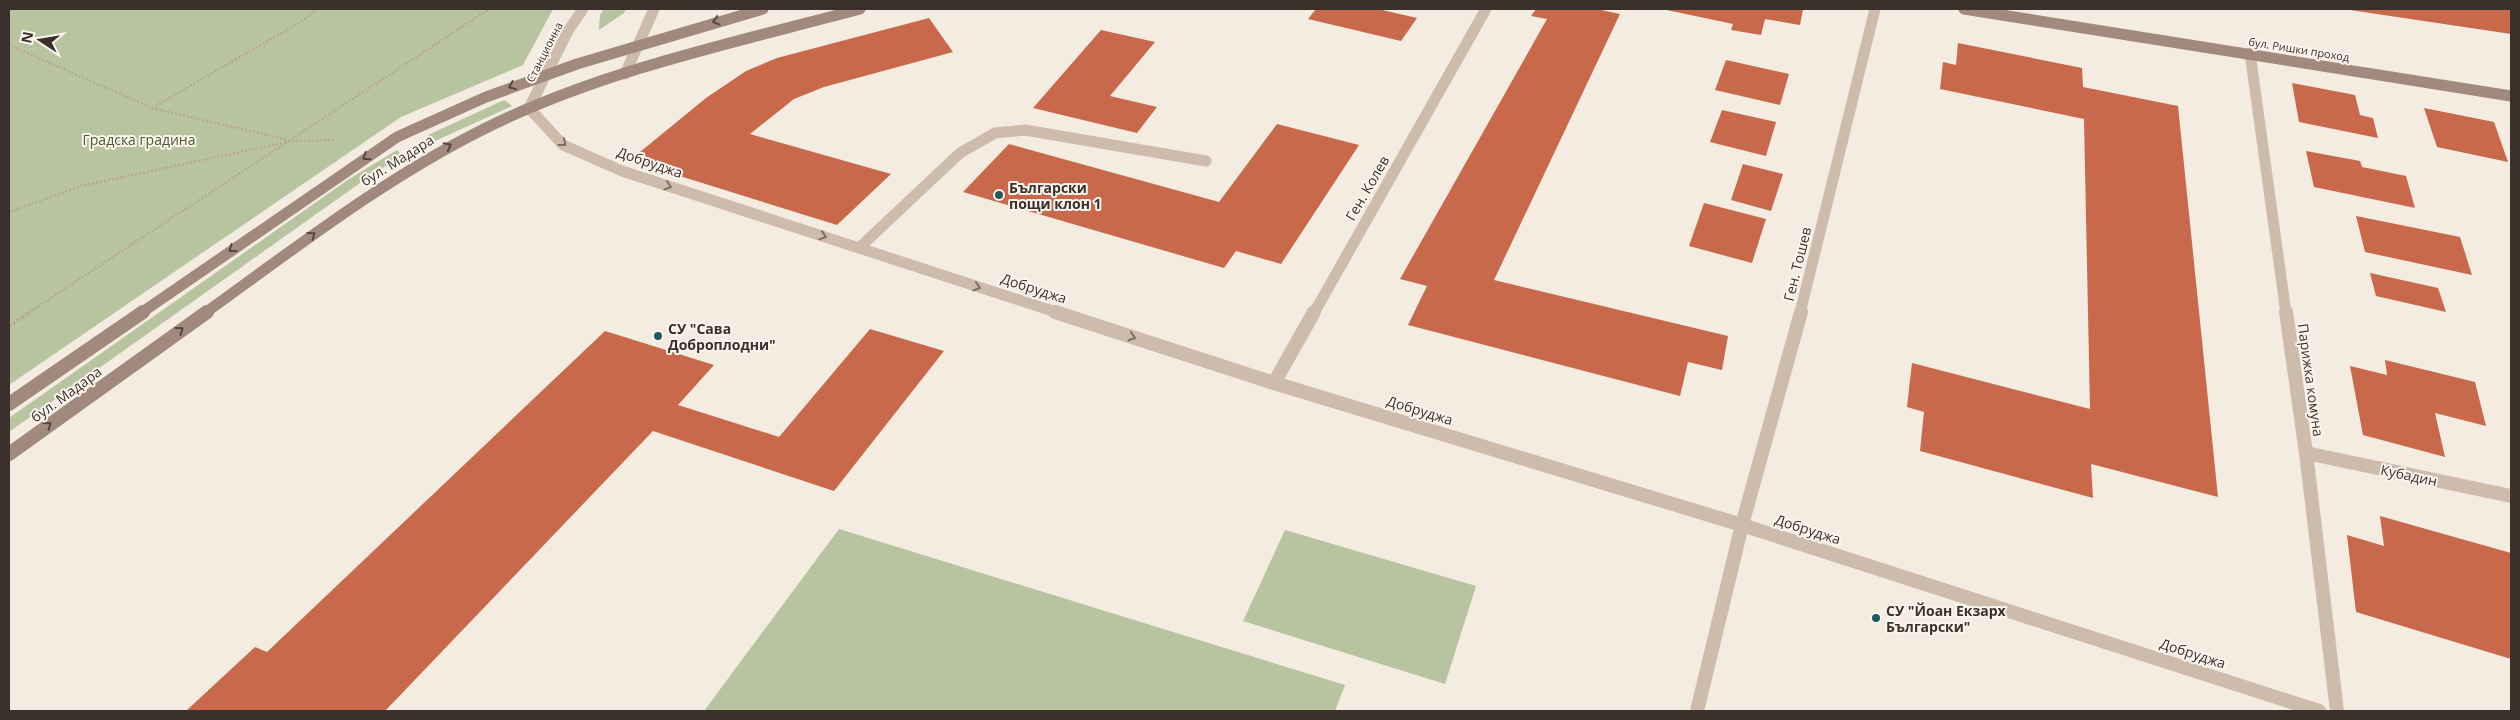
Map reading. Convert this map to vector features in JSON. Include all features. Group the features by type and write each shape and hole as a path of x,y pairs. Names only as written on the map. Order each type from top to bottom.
{"main road":[{"name":"бул. Мадара","path":"9,404 396,137 442,114 549,71 638,42 763,9"},
{"name":"бул. Мадара","path":"9,454 392,178 450,145 529,108 625,74 860,9"},
{"name":"бул. Ришки проход","path":"1964,9 2511,96"},
{"name":"бул. Ришки проход","path":"1994,9 2083,27"}],"street":[{"name":"Станционна","path":"529,108 568,31 583,9"},
{"path":"625,74 654,9"},
{"name":"Ген. Колев","path":"1274,383 1486,9"},
{"name":"Ген. Тошев","path":"1697,711 1742,525 1799,319 1875,9"},
{"name":"Парижка комуна","path":"2250,53 2306,453 2337,711"},
{"name":"Добруджа","path":"529,108 563,145 622,171 1274,383 1742,525 2319,711"},
{"path":"859,248 960,152 995,133 1024,130 1206,161"},
{"name":"Кубадин","path":"2306,453 2511,496"}],"path":[{"path":"152,108 298,23 318,9"},
{"path":"9,326 490,9"},
{"path":"9,45 152,108 291,141"},
{"path":"9,212 81,186 291,141 339,139"}],"green space":[{"name":"Градска градина","path":"9,9 553,9 523,65 401,117 9,385"},
{"path":"604,9 626,9 624,13 599,30 600,15"},
{"path":"504,100 512,106 435,141 428,135"},
{"path":"397,150 402,155 9,432 9,418 349,179"},
{"path":"839,529 1345,685 1335,711 704,711"},
{"path":"1285,530 1476,586 1445,684 1243,621"}],"building":[{"path":"1316,9 1378,9 1417,18 1401,41 1308,19"},
{"path":"1536,9 1596,9 1620,14 1494,280 1728,336 1722,370 1688,362 1680,396 1408,325 1427,286 1400,279 1547,19 1531,16"},
{"path":"1662,9 1803,9 1800,25 1765,19 1761,35 1731,30 1733,24"},
{"path":"2511,9 2511,34 2350,10"},
{"path":"929,18 953,52 824,87 794,99 750,134 891,174 837,225 638,163 640,152 706,98 746,71 777,58"},
{"path":"1101,30 1155,42 1110,96 1157,107 1137,133 1033,108"},
{"path":"1958,43 2082,68 2083,87 2178,106 2218,497 2091,464 2093,498 1920,451 1924,412 1907,407 1912,363 2090,409 2084,119 1940,89 1943,62 1956,65"},
{"path":"1726,60 1789,74 1780,105 1715,90"},
{"path":"2292,83 2355,95 2360,115 2373,118 2378,138 2299,122"},
{"path":"2424,108 2494,122 2508,162 2437,147"},
{"path":"1722,110 1776,122 1766,156 1710,142"},
{"path":"1277,124 1359,145 1281,264 1236,251 1224,268 963,192 1009,144 1219,202"},
{"path":"2306,151 2360,161 2362,167 2406,176 2415,208 2314,187"},
{"path":"1743,164 1783,174 1771,211 1731,200"},
{"path":"1704,203 1766,219 1752,263 1689,246"},
{"path":"2356,216 2460,237 2472,275 2365,252"},
{"path":"2370,273 2438,288 2446,312 2376,296"},
{"path":"870,329 944,351 834,491 653,431 385,711 186,711 255,647 267,652 605,331 714,365 678,405 779,437"},
{"path":"2385,360 2475,382 2486,426 2435,413 2445,457 2363,435 2350,366 2387,375"},
{"path":"2380,516 2511,553 2511,659 2356,612 2347,535 2384,546"}],"place":[{"name":"Български пощи клон 1","path":"999,195"},
{"name":"СУ \"Сава Доброплодни\"","path":"658,336"},
{"name":"СУ \"Йоан Екзарх Български\"","path":"1876,618"}]}
